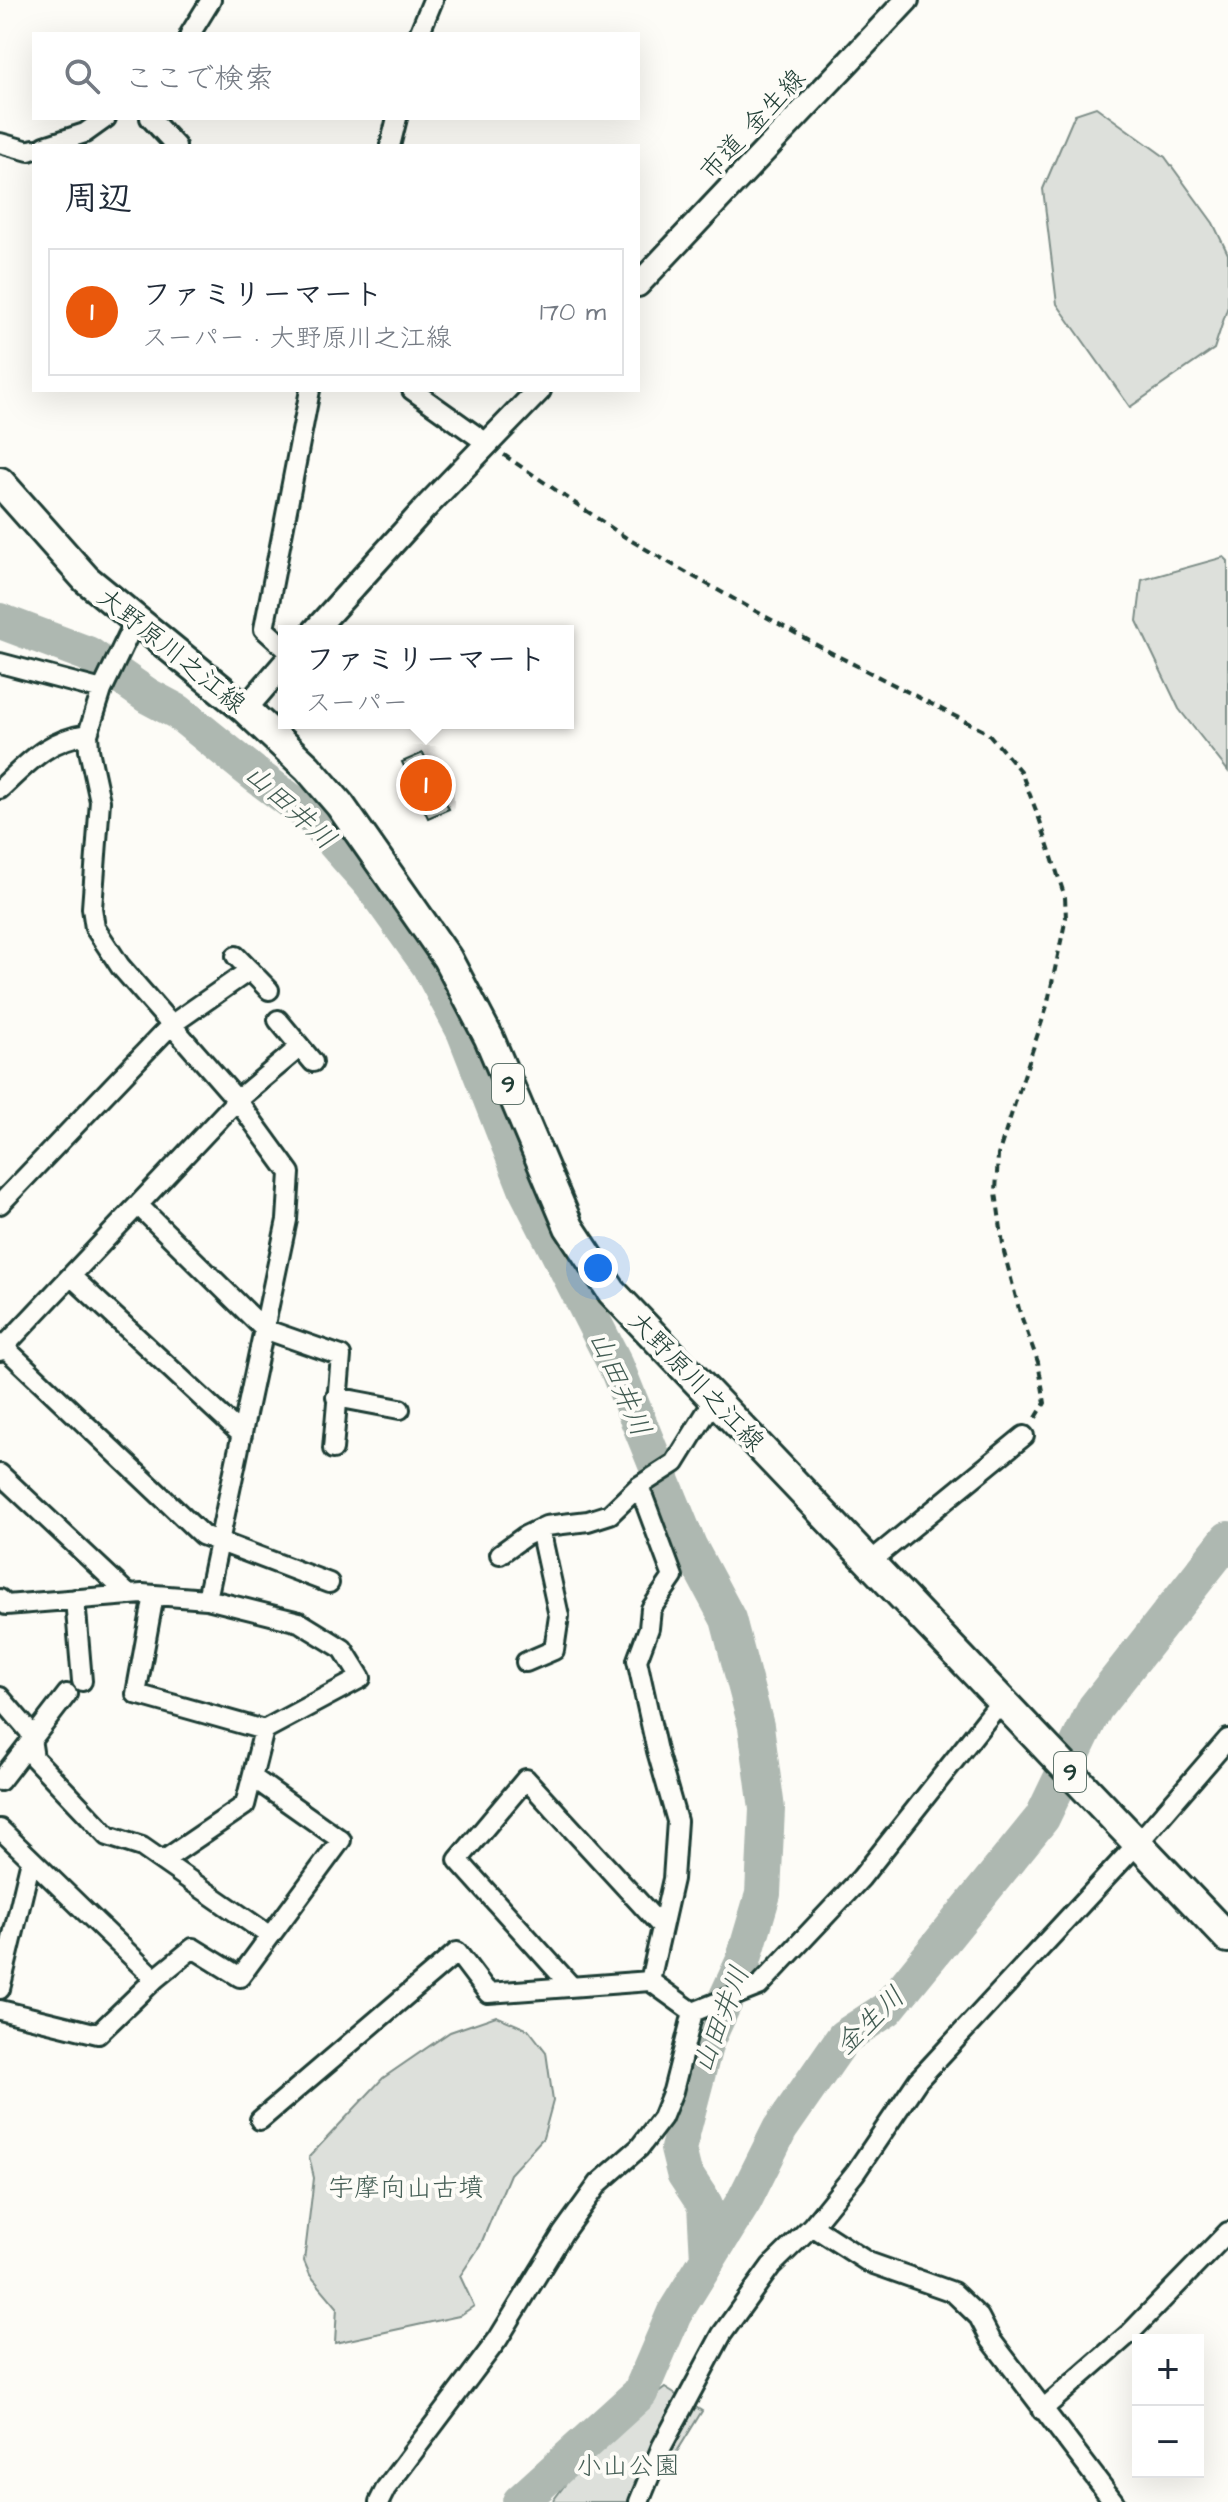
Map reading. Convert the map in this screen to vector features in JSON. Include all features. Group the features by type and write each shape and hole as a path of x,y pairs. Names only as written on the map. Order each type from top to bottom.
{"main road":[{"name":"大野原川之江線","path":"0,482 70,562 135,621 245,709 308,768 340,805 447,958 489,1038 554,1196 590,1261 612,1292 1228,1938"}],"street":[{"path":"191,32 211,0"},
{"path":"420,32 433,0"},
{"name":"市道 金生線","path":"640,283 907,0"},
{"path":"51,144 85,133 103,120"},
{"path":"152,120 174,144"},
{"path":"390,144 396,120"},
{"path":"0,143 32,150"},
{"path":"278,642 264,629 310,392"},
{"path":"415,392 488,444"},
{"path":"319,625 426,507 537,392"},
{"path":"135,621 102,690 88,734 100,801 92,908 95,928 120,966 237,1100 290,1173 287,1220 207,1599"},
{"path":"0,663 102,690"},
{"path":"245,709 278,671"},
{"path":"0,789 39,751 69,737 88,734"},
{"path":"236,956 269,990"},
{"path":"0,1204 171,1025 250,970"},
{"path":"278,1020 313,1062"},
{"path":"300,1047 237,1100 1,1347 202,1535 329,1583"},
{"path":"138,1205 264,1329 341,1356 333,1449"},
{"path":"71,1276 242,1435"},
{"path":"336,1397 400,1409"},
{"path":"500,1554 540,1529 610,1514 639,1486 675,1463 714,1400"},
{"path":"870,1562 1024,1436"},
{"path":"0,1474 129,1595"},
{"path":"639,1486 673,1577 651,1609 649,1628 637,1660 657,1751 677,1821 673,1879 650,1981"},
{"path":"526,1662 554,1650 559,1616 540,1529"},
{"path":"0,1599 6,1605 129,1595 154,1595 207,1599 299,1622 343,1649 361,1678 264,1730 136,1694 154,1595"},
{"path":"75,1599 82,1681"},
{"path":"0,1781 67,1694"},
{"path":"0,1697 30,1732 34,1758 108,1836 142,1847 270,1936"},
{"path":"693,2012 759,1986 861,1878 1002,1700"},
{"path":"170,1856 245,1805 264,1730"},
{"path":"639,2502 662,2446 722,2334 771,2266 812,2226 855,2173 918,2080 1138,1843 1228,1739"},
{"path":"0,2010 98,2034 155,1979 193,1948 240,1977 341,1840 252,1777"},
{"path":"572,1987 458,1860 526,1779 662,1927"},
{"path":"0,1829 155,1979"},
{"path":"0,1989 31,1860"},
{"path":"260,2120 457,1952 488,1993 650,1981 693,2012"},
{"path":"379,2502 386,2488 498,2339 563,2233 599,2183 639,2148 662,2118 673,2091 693,2012"},
{"path":"812,2226 868,2262 953,2292 979,2317 991,2340 1042,2410 1114,2502"},
{"path":"1042,2410 1130,2333 1228,2232"}],"path":[{"path":"488,444 625,537 663,559 824,649 988,733 1021,772 1065,897 1066,918 1047,1006 998,1155 996,1192 1004,1252 1020,1313 1038,1362 1045,1403 1024,1436"}],"green space":[{"path":"1096,107 1165,157 1213,223 1228,254 1228,306 1214,349 1130,407 1057,304 1043,189 1075,114"},
{"path":"1224,557 1228,561 1228,771 1179,709 1137,621 1142,580"},
{"name":"宇摩向山古墳","path":"496,2016 529,2030 546,2052 553,2101 543,2138 510,2174 480,2246 460,2276 474,2306 459,2316 335,2343 337,2307 310,2275 304,2261 314,2178 309,2157 383,2078 450,2032"},
{"name":"小山公園","path":"665,2388 702,2411 646,2502 552,2502 614,2426"}],"building":[{"path":"423,753 449,809 428,818 402,762"}],"waterway":[{"name":"山田井川","path":"0,621 88,654 148,696 178,712 311,816 371,884 429,965 464,1031 527,1191 616,1366 689,1546 728,1619 756,1726 767,1809 763,1894 743,1962 706,2042 678,2149 684,2173 705,2205 708,2259"},
{"name":"金生川","path":"520,2502 640,2393 674,2314 744,2201 780,2129 844,2037 887,2009 1042,1818 1095,1708 1228,1539"}],"place":[{"name":"ファミリーマート","path":"426,785"}]}
